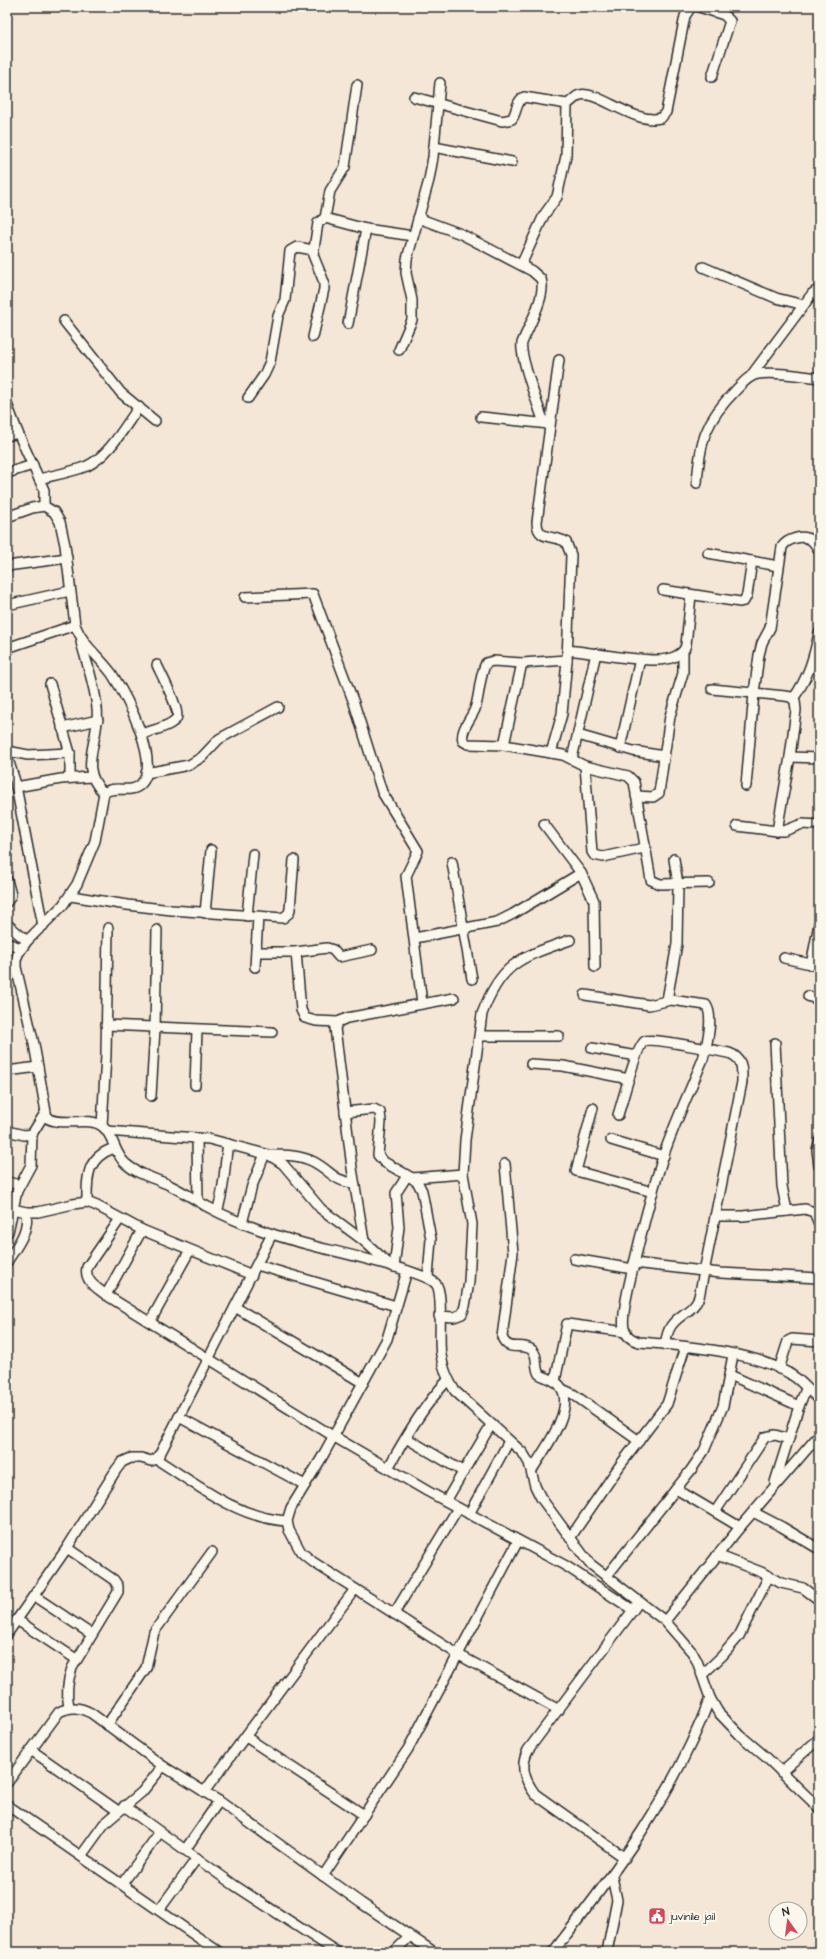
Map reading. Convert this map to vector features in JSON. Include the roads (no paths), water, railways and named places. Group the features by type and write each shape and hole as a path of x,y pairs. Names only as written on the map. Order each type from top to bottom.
{"street":[{"path":"414,97 502,121 512,119 515,115 518,103 524,97 567,104 579,95 587,95 635,115 654,119 664,116 672,86 684,21 687,12 691,7"},
{"path":"699,7 724,15 730,21 712,77"},
{"path":"399,350 412,320 412,300 406,273 412,236 429,180 434,147 440,83"},
{"path":"313,336 324,289 324,282 315,262 313,250 318,223 325,218 330,191 345,167 357,85"},
{"path":"521,265 544,215 557,197 566,156 567,104"},
{"path":"434,147 512,162"},
{"path":"325,218 366,229 412,236"},
{"path":"418,218 461,234 538,275 543,283 542,293 521,350 547,424"},
{"path":"348,324 366,229"},
{"path":"248,398 264,375 270,362 278,316 285,300 290,251 297,247 313,250"},
{"path":"703,266 776,298 804,305"},
{"path":"697,483 699,460 707,428 715,415 750,376 804,305 819,288"},
{"path":"64,321 120,393 155,421"},
{"path":"552,753 562,714 567,660 570,550 566,542 542,536 537,527 547,424 559,360"},
{"path":"750,376 765,374 819,378"},
{"path":"7,404 18,433 39,479 45,496 44,506"},
{"path":"39,479 87,466 98,459 107,451 139,407"},
{"path":"481,417 547,424"},
{"path":"7,436 18,433"},
{"path":"7,473 33,465"},
{"path":"7,517 32,508 44,506 54,512 60,522 67,558 75,625 80,637 94,689 98,720 90,760 92,777 96,786 104,793"},
{"path":"746,786 754,693 762,643 770,628 782,547 789,540 809,539 819,551"},
{"path":"708,553 778,566"},
{"path":"7,566 67,558"},
{"path":"663,590 735,602 744,600 747,595 752,561"},
{"path":"7,605 70,591"},
{"path":"245,597 313,594 354,703 382,792 418,850 406,876 422,1003"},
{"path":"636,796 653,797 659,793 670,716 683,673 683,653 686,645 691,595"},
{"path":"7,648 75,625"},
{"path":"777,831 790,757 796,710 793,699 807,678 812,666 819,633"},
{"path":"80,637 110,672 130,705 142,734 146,754 146,772 144,782 134,789 112,789 104,793"},
{"path":"567,650 657,660 683,653"},
{"path":"572,759 596,653"},
{"path":"620,748 640,659"},
{"path":"567,660 522,663 493,661 486,663 474,710 462,736 464,741 468,744 504,745 552,753 572,759 585,766 628,776 632,779 636,796 644,848 651,880 660,884 709,883"},
{"path":"504,745 522,663"},
{"path":"142,734 168,725 178,716 157,666"},
{"path":"50,684 70,753 70,778"},
{"path":"712,689 785,696 793,699"},
{"path":"146,772 189,765 202,757 218,739 278,707"},
{"path":"62,728 98,720"},
{"path":"578,735 620,748 664,756"},
{"path":"7,751 28,755 70,753"},
{"path":"7,756 43,926"},
{"path":"790,757 819,758"},
{"path":"585,766 592,852 594,855 603,858 644,848"},
{"path":"12,784 92,777"},
{"path":"104,793 95,841 84,872 71,896 24,945 18,954 16,967 34,1044 47,1118 51,1120 92,1123 104,1128 197,1138 228,1144 267,1155 283,1164 320,1209 364,1241 392,1266"},
{"path":"544,824 581,873 590,892 595,910 595,967"},
{"path":"737,826 784,831 802,824 819,825"},
{"path":"205,913 211,850"},
{"path":"247,916 253,854"},
{"path":"667,1000 677,944 678,884 674,859"},
{"path":"71,896 127,905 205,913 283,918 289,913 294,860"},
{"path":"452,862 472,979"},
{"path":"415,938 497,922 581,873"},
{"path":"7,880 11,895 7,902"},
{"path":"255,967 258,917"},
{"path":"7,924 24,945"},
{"path":"784,958 815,966 819,924"},
{"path":"108,928 104,1128 114,1148 126,1164 138,1172 168,1184 217,1212 242,1223 272,1234 428,1277 438,1285 440,1291 440,1355 448,1380 455,1392 523,1454 532,1470 535,1486 541,1498 589,1563 665,1621 692,1652 710,1698 718,1712 741,1736 819,1808"},
{"path":"151,1096 155,1028 157,930"},
{"path":"439,1316 457,1316 462,1314 465,1306 469,1282 472,1224 463,1174 465,1140 482,1014 489,994 510,967 527,956 570,940"},
{"path":"7,943 24,945"},
{"path":"256,952 296,952 327,948 333,950 338,957 372,950"},
{"path":"296,952 304,1018 316,1021 338,1022 347,1018 454,998"},
{"path":"586,995 649,1005 667,1000 706,1005 709,1008 710,1019 706,1050 664,1156 653,1192 634,1266 624,1320 624,1329 632,1340 639,1342 685,1347 733,1355 768,1364 796,1378 806,1389 819,1399"},
{"path":"808,996 819,1000"},
{"path":"338,1022 335,1028 335,1036 354,1183 364,1241"},
{"path":"106,1026 272,1032"},
{"path":"195,1085 197,1030"},
{"path":"480,1036 559,1036"},
{"path":"618,1115 640,1044 644,1041 651,1039 736,1055 742,1067 739,1098 697,1304 674,1322 670,1327 665,1345"},
{"path":"774,1043 782,1186 787,1210"},
{"path":"592,1048 636,1056"},
{"path":"531,1064 563,1066 629,1079"},
{"path":"7,1071 38,1067"},
{"path":"593,1108 576,1171 653,1192"},
{"path":"345,1112 374,1109 380,1112 382,1122 378,1155 384,1162 418,1183 422,1191 431,1239 428,1277"},
{"path":"8,1232 11,1214 20,1184 31,1165 32,1134 45,1113"},
{"path":"7,1131 24,1135 32,1134"},
{"path":"197,1138 198,1201"},
{"path":"611,1140 664,1156"},
{"path":"819,1142 817,1150 819,1166"},
{"path":"217,1212 224,1190 224,1170 228,1144"},
{"path":"87,1202 86,1180 89,1169 100,1154 114,1148"},
{"path":"267,1155 288,1155 307,1159 338,1180 354,1183"},
{"path":"242,1223 252,1186 267,1155"},
{"path":"505,1164 512,1253 502,1337 504,1342 510,1346 532,1350 536,1357 536,1367 539,1374 555,1381 562,1389 573,1394 639,1441"},
{"path":"392,1266 399,1227 396,1193 409,1177 463,1174"},
{"path":"7,1182 20,1184"},
{"path":"11,1214 87,1202 142,1230 252,1275"},
{"path":"715,1216 743,1216 805,1209 817,1211 819,1224"},
{"path":"7,1262 26,1227 28,1220 26,1212"},
{"path":"120,1219 87,1267 87,1278 106,1295 333,1436 458,1508 566,1566 633,1610"},
{"path":"106,1295 142,1230"},
{"path":"7,1634 67,1548 122,1462 131,1458 140,1458 151,1461 156,1459 272,1234"},
{"path":"150,1322 190,1250"},
{"path":"574,1259 704,1272 819,1278"},
{"path":"257,1265 396,1306"},
{"path":"407,1271 387,1339 291,1508 287,1521 289,1530 301,1552 313,1562 459,1655 559,1710"},
{"path":"235,1307 363,1383"},
{"path":"555,1381 567,1324 626,1332"},
{"path":"779,1369 788,1341 792,1339 819,1341"},
{"path":"570,1538 667,1404 685,1347"},
{"path":"606,1577 691,1470 708,1444 723,1406 733,1355"},
{"path":"730,1375 799,1406"},
{"path":"388,1468 427,1404 448,1380"},
{"path":"532,1470 559,1427 563,1410 562,1389"},
{"path":"773,1489 799,1406 806,1389"},
{"path":"179,1417 305,1485"},
{"path":"446,1501 491,1425"},
{"path":"715,1512 765,1437 775,1435 789,1439"},
{"path":"665,1621 740,1527 819,1435"},
{"path":"406,1438 464,1472"},
{"path":"469,1514 509,1441"},
{"path":"156,1459 244,1512 274,1520 287,1521"},
{"path":"676,1489 740,1527"},
{"path":"394,1614 458,1508"},
{"path":"753,1512 819,1549"},
{"path":"323,1876 408,1749 518,1541"},
{"path":"67,1548 107,1574 118,1586 118,1592 115,1598 76,1659 68,1680 66,1692 69,1707"},
{"path":"107,1724 146,1668 151,1640 160,1622 212,1552"},
{"path":"717,1555 769,1576 781,1583 797,1585 819,1600"},
{"path":"702,1675 722,1656 739,1636 769,1576"},
{"path":"204,1792 355,1589"},
{"path":"34,1596 91,1634"},
{"path":"625,1858 535,1794 527,1783 524,1773 524,1759 528,1750 639,1601"},
{"path":"17,1620 76,1659"},
{"path":"553,1952 625,1858 678,1771 696,1734 710,1698"},
{"path":"7,1783 59,1712 69,1707 81,1708 107,1724 163,1766 220,1801 323,1876 434,1952"},
{"path":"246,1737 364,1815"},
{"path":"781,1772 819,1739"},
{"path":"31,1750 160,1832 234,1885 337,1952"},
{"path":"81,1856 104,1824 121,1808 142,1792 163,1766"},
{"path":"185,1850 220,1801"},
{"path":"7,1805 219,1952"},
{"path":"122,1884 160,1832"},
{"path":"159,1910 197,1858"},
{"path":"607,1952 618,1900 612,1876"},
{"path":"394,1952 410,1936"}],"place":[{"name":"juvinile jail","path":"657,1916"}]}
